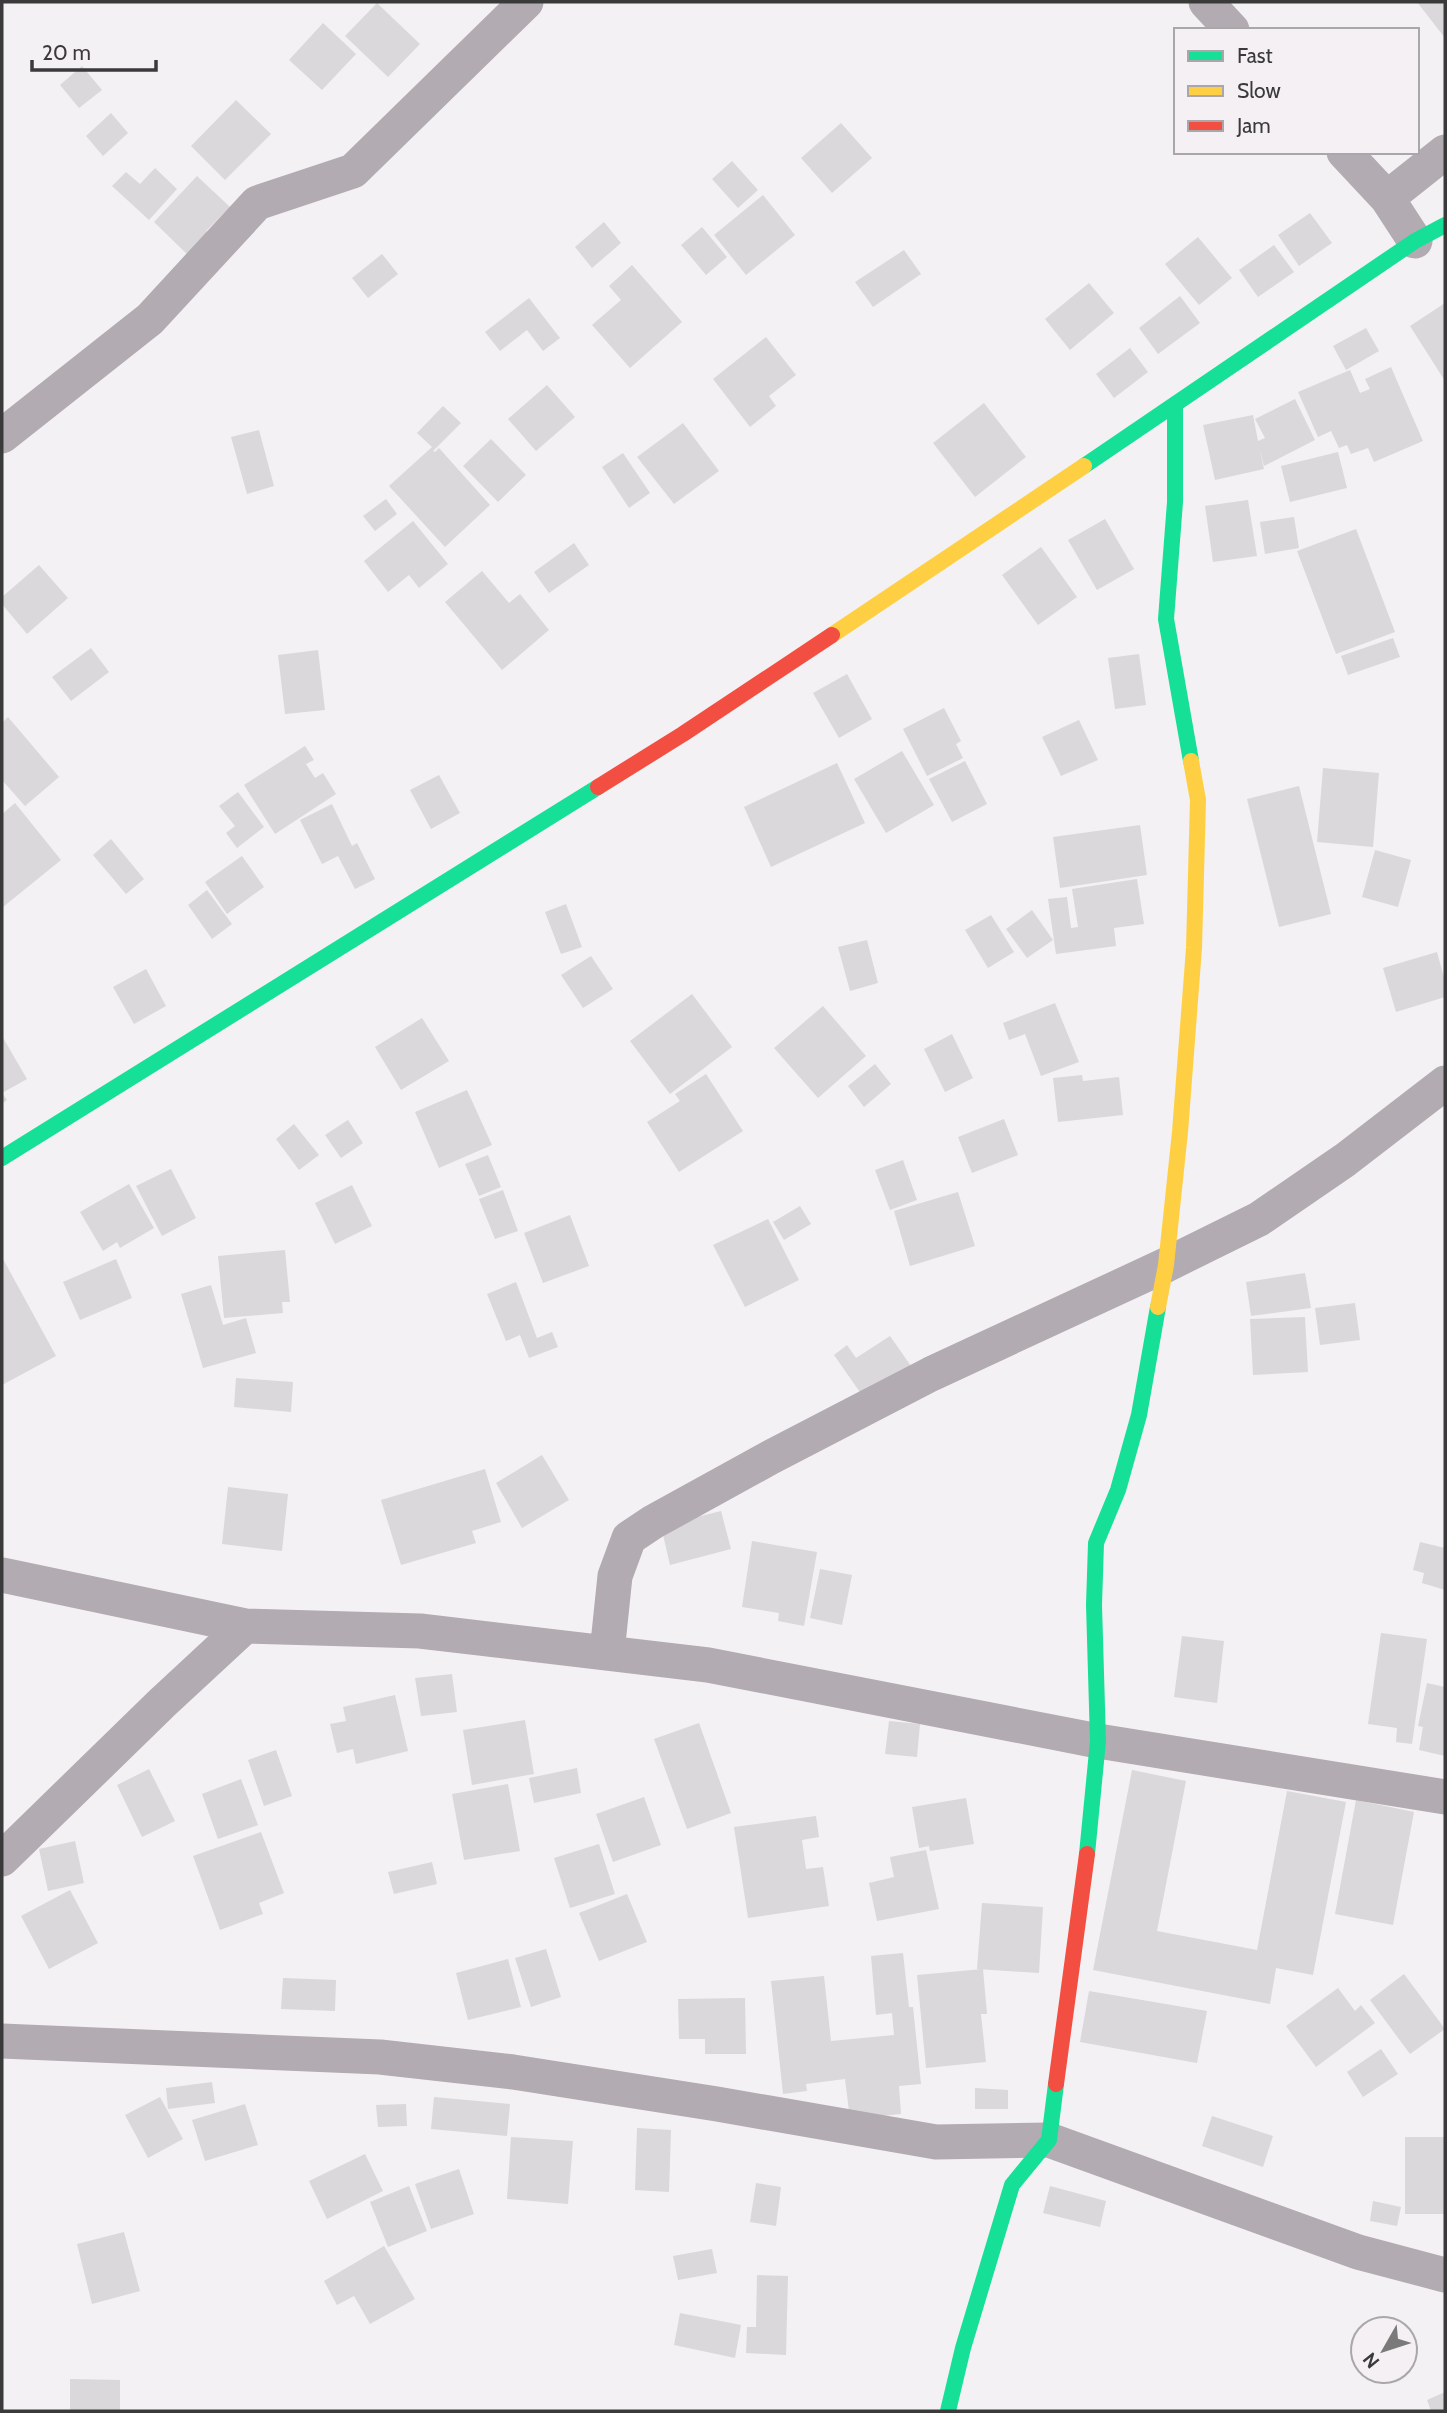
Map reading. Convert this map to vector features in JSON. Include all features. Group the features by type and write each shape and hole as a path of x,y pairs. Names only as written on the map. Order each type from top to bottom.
{"street":[{"path":"2,436 150,319 257,203 353,171 526,2"},
{"path":"1206,2 1229,28"},
{"path":"1387,198 1445,152"},
{"path":"1347,154 1387,198 1415,241"},
{"path":"2,1158 683,734 1415,241 1445,225"},
{"path":"948,2411 963,2348 1012,2185 1049,2140 1073,1971 1098,1741 1094,1605 1096,1544 1118,1490 1139,1415 1166,1265 1180,1132 1193,961 1198,800 1166,619 1175,502 1175,405"},
{"path":"607,1653 615,1576 629,1538 771,1457 931,1374 1259,1219 1345,1160 1445,1083"},
{"path":"2,1575 245,1626 420,1631 708,1665 1098,1741 1445,1797"},
{"path":"2,1859 245,1626"},
{"path":"2,2041 380,2057 513,2072 936,2142 1049,2140 1359,2252 1445,2275"}],"building":[{"path":"1417,2 1445,2 1445,38"},
{"path":"377,3 420,44 388,77 345,36"},
{"path":"323,23 356,54 322,90 289,60"},
{"path":"82,66 102,90 79,108 60,85"},
{"path":"236,100 271,134 225,180 191,146"},
{"path":"111,113 128,133 103,156 86,136"},
{"path":"841,123 872,158 832,193 801,158"},
{"path":"732,161 758,190 738,208 712,179"},
{"path":"155,168 177,189 149,220 112,186 126,172 140,184"},
{"path":"197,176 230,207 206,231 212,236 191,258 154,222"},
{"path":"763,195 795,235 746,275 714,235"},
{"path":"1310,213 1332,243 1299,266 1278,235"},
{"path":"604,222 621,243 592,268 575,247"},
{"path":"702,227 727,257 706,275 681,245"},
{"path":"1198,237 1232,278 1199,305 1165,264"},
{"path":"1274,245 1294,272 1258,297 1239,270"},
{"path":"904,250 921,274 873,307 855,282"},
{"path":"382,254 398,274 368,298 352,278"},
{"path":"632,265 682,322 630,368 592,325 621,300 609,286"},
{"path":"1089,283 1114,313 1070,350 1045,319"},
{"path":"1180,296 1200,323 1158,354 1139,328"},
{"path":"529,298 560,338 543,351 527,330 500,351 485,332"},
{"path":"1445,303 1445,381 1410,326"},
{"path":"1366,328 1379,351 1346,370 1333,346"},
{"path":"766,337 796,375 769,396 776,406 750,427 713,379"},
{"path":"1130,348 1148,372 1114,398 1096,374"},
{"path":"1391,367 1423,441 1374,462 1368,448 1351,454 1347,445 1339,448 1331,431 1318,437 1298,392 1350,370 1360,393 1370,389 1365,379"},
{"path":"547,385 575,417 536,451 508,419"},
{"path":"1295,399 1315,440 1264,466 1259,447 1264,469 1215,480 1203,425 1253,415 1258,441 1265,438 1255,419"},
{"path":"984,403 1026,457 975,497 933,443"},
{"path":"443,406 461,423 433,451 439,448 490,505 445,547 389,486 432,447 417,433"},
{"path":"683,423 719,471 674,504 637,457"},
{"path":"259,430 274,486 247,494 231,437"},
{"path":"491,439 526,475 498,502 463,466"},
{"path":"1338,452 1347,488 1290,502 1281,466"},
{"path":"623,453 650,493 629,508 602,467"},
{"path":"386,499 397,514 375,531 363,516"},
{"path":"1248,500 1257,556 1213,562 1205,506"},
{"path":"1294,517 1299,548 1265,554 1260,522"},
{"path":"1105,519 1134,569 1097,590 1068,540"},
{"path":"413,521 448,564 419,588 409,575 388,592 364,561"},
{"path":"1356,529 1395,632 1336,654 1297,551"},
{"path":"574,543 589,565 549,593 534,572"},
{"path":"1041,547 1077,597 1038,625 1002,575"},
{"path":"39,565 68,598 27,634 2,604 2,597"},
{"path":"482,571 509,603 520,594 549,630 502,670 445,602"},
{"path":"1393,638 1400,657 1348,675 1341,656"},
{"path":"91,648 109,672 71,701 52,677"},
{"path":"318,650 325,710 285,714 278,655"},
{"path":"1139,654 1146,705 1115,709 1108,658"},
{"path":"847,674 872,719 839,738 813,693"},
{"path":"944,708 961,741 956,744 963,758 927,776 903,729"},
{"path":"8,717 59,777 25,806 2,780 2,723"},
{"path":"1079,720 1098,760 1061,776 1042,737"},
{"path":"305,746 314,760 306,764 315,778 323,773 336,794 275,834 244,785"},
{"path":"902,751 934,805 886,833 854,779"},
{"path":"965,761 987,804 952,822 929,779"},
{"path":"837,763 865,823 771,867 744,807"},
{"path":"1323,768 1379,773 1373,847 1317,842"},
{"path":"439,775 460,813 431,829 410,790"},
{"path":"1299,786 1331,914 1279,927 1247,799"},
{"path":"238,792 264,827 237,848 226,833 235,826 219,806"},
{"path":"15,803 61,860 3,907 2,814"},
{"path":"332,804 352,846 357,843 375,879 355,889 338,856 322,864 300,820"},
{"path":"1140,825 1147,875 1060,888 1053,837"},
{"path":"111,839 144,879 126,894 93,855"},
{"path":"1375,850 1411,860 1398,907 1362,897"},
{"path":"242,856 264,887 227,914 205,882"},
{"path":"1137,879 1144,924 1114,928 1116,946 1056,954 1048,899 1067,897 1071,928 1078,927 1072,889"},
{"path":"207,890 232,924 212,939 188,905"},
{"path":"566,904 582,947 561,954 545,912"},
{"path":"1032,910 1053,940 1027,958 1006,929"},
{"path":"991,915 1014,952 988,968 965,930"},
{"path":"867,940 878,983 850,991 838,947"},
{"path":"1437,952 1445,981 1445,997 1396,1012 1383,968"},
{"path":"591,956 613,989 583,1008 561,975"},
{"path":"146,969 166,1006 134,1024 113,987"},
{"path":"692,994 732,1047 670,1094 630,1041"},
{"path":"1055,1003 1079,1062 1041,1076 1025,1034 1009,1040 1003,1023"},
{"path":"823,1006 866,1056 818,1098 774,1048"},
{"path":"422,1018 449,1061 401,1090 375,1047"},
{"path":"952,1034 973,1078 945,1092 924,1049"},
{"path":"2,1036 27,1079 2,1093"},
{"path":"875,1064 891,1084 864,1107 848,1086"},
{"path":"706,1074 743,1131 679,1172 647,1122 680,1101 675,1094"},
{"path":"1082,1075 1083,1081 1119,1077 1123,1115 1058,1122 1053,1078"},
{"path":"467,1090 492,1145 439,1168 415,1112"},
{"path":"1004,1119 1018,1155 972,1173 958,1137"},
{"path":"348,1120 363,1143 341,1158 325,1135"},
{"path":"294,1124 319,1155 299,1170 276,1139"},
{"path":"488,1155 501,1187 479,1196 465,1164"},
{"path":"903,1160 917,1200 890,1210 875,1170"},
{"path":"171,1169 196,1218 162,1236 136,1186"},
{"path":"129,1184 154,1228 120,1248 117,1242 103,1251 80,1212"},
{"path":"352,1185 372,1226 335,1244 315,1203"},
{"path":"503,1190 518,1231 495,1239 479,1199"},
{"path":"958,1192 975,1246 910,1266 894,1211"},
{"path":"800,1206 811,1224 784,1240 773,1222"},
{"path":"570,1215 589,1266 543,1283 524,1233"},
{"path":"768,1219 799,1280 745,1307 713,1245"},
{"path":"285,1250 290,1302 282,1302 283,1313 224,1318 218,1256"},
{"path":"2,1257 56,1356 2,1385"},
{"path":"116,1259 132,1298 80,1320 63,1282"},
{"path":"1305,1273 1311,1308 1251,1316 1246,1282"},
{"path":"516,1282 537,1338 552,1332 558,1347 529,1358 520,1335 506,1341 487,1294"},
{"path":"211,1285 223,1325 246,1318 256,1353 203,1368 181,1294"},
{"path":"1355,1303 1360,1340 1320,1345 1315,1308"},
{"path":"1305,1317 1308,1372 1253,1375 1250,1319"},
{"path":"890,1336 911,1366 864,1398 834,1355 847,1345 856,1358"},
{"path":"236,1378 293,1382 291,1412 234,1407"},
{"path":"542,1455 569,1500 522,1528 496,1483"},
{"path":"485,1469 501,1522 472,1531 476,1543 401,1565 381,1500"},
{"path":"228,1487 288,1494 282,1551 222,1544"},
{"path":"721,1511 731,1549 670,1565 661,1526"},
{"path":"752,1541 817,1552 804,1626 778,1621 779,1613 742,1607"},
{"path":"1420,1542 1445,1548 1445,1590 1422,1583 1424,1573 1413,1570"},
{"path":"820,1569 852,1575 842,1625 810,1618"},
{"path":"1381,1633 1427,1639 1412,1744 1396,1742 1397,1728 1368,1724"},
{"path":"1182,1636 1224,1641 1217,1703 1174,1697"},
{"path":"452,1674 457,1712 421,1716 415,1678"},
{"path":"1427,1683 1445,1687 1445,1756 1419,1750 1423,1727 1418,1726"},
{"path":"395,1695 408,1751 356,1764 353,1749 337,1753 330,1724 346,1721 343,1707"},
{"path":"525,1720 534,1774 472,1785 463,1730"},
{"path":"889,1721 920,1724 917,1757 885,1754"},
{"path":"699,1723 731,1813 687,1829 654,1739"},
{"path":"276,1750 292,1796 264,1806 248,1760"},
{"path":"577,1768 581,1793 534,1803 529,1778"},
{"path":"149,1769 175,1821 142,1837 117,1785"},
{"path":"1132,1770 1186,1781 1157,1931 1257,1950 1287,1791 1346,1802 1313,1975 1276,1968 1270,2004 1093,1970"},
{"path":"241,1779 258,1825 218,1839 202,1794"},
{"path":"508,1784 520,1851 464,1860 452,1794"},
{"path":"644,1797 661,1845 613,1862 596,1814"},
{"path":"966,1798 974,1844 930,1851 929,1846 919,1848 912,1807"},
{"path":"1356,1800 1414,1812 1393,1925 1335,1914"},
{"path":"816,1816 819,1837 802,1840 806,1869 823,1867 829,1906 748,1918 734,1827"},
{"path":"261,1832 284,1893 259,1903 263,1914 220,1930 193,1856"},
{"path":"75,1841 84,1883 48,1891 39,1849"},
{"path":"599,1844 615,1894 570,1908 554,1858"},
{"path":"926,1850 939,1909 877,1921 869,1883 894,1877 890,1857"},
{"path":"432,1862 437,1884 394,1894 388,1872"},
{"path":"70,1890 98,1943 49,1969 21,1916"},
{"path":"627,1894 647,1942 599,1961 579,1913"},
{"path":"982,1903 1043,1907 1039,1973 977,1969"},
{"path":"546,1949 561,1997 531,2007 515,1958"},
{"path":"903,1953 909,2007 913,2007 921,2084 899,2086 901,2114 850,2119 845,2079 806,2084 807,2091 783,2094 771,1981 824,1976 831,2041 894,2035 892,2013 876,2015 871,1956"},
{"path":"508,1959 521,2007 468,2020 456,1973"},
{"path":"983,1969 987,2014 981,2014 986,2062 926,2068 917,1975"},
{"path":"1404,1974 1445,2029 1410,2054 1370,2000"},
{"path":"283,1978 336,1980 335,2011 281,2009"},
{"path":"1338,1988 1355,2011 1361,2005 1375,2023 1316,2067 1286,2026"},
{"path":"1089,1991 1207,2011 1197,2063 1080,2042"},
{"path":"745,1998 746,2054 705,2054 705,2039 679,2039 678,1999"},
{"path":"1381,2049 1398,2074 1363,2097 1347,2072"},
{"path":"212,2082 215,2103 168,2109 166,2088"},
{"path":"975,2088 1008,2090 1008,2109 975,2109"},
{"path":"160,2097 183,2139 148,2158 125,2115"},
{"path":"434,2097 510,2104 507,2136 431,2129"},
{"path":"245,2104 258,2145 205,2161 192,2120"},
{"path":"406,2104 407,2126 378,2127 376,2105"},
{"path":"1212,2116 1273,2136 1263,2167 1202,2146"},
{"path":"637,2128 671,2130 669,2192 635,2190"},
{"path":"511,2137 573,2141 568,2204 507,2199"},
{"path":"1405,2137 1445,2137 1445,2214 1405,2214"},
{"path":"365,2154 383,2191 327,2219 309,2181"},
{"path":"459,2169 474,2214 431,2229 415,2184"},
{"path":"756,2183 781,2187 776,2226 750,2222"},
{"path":"409,2186 427,2231 388,2247 370,2202"},
{"path":"1050,2186 1106,2201 1100,2227 1043,2213"},
{"path":"1373,2201 1401,2207 1397,2226 1370,2221"},
{"path":"124,2232 140,2291 92,2304 77,2244"},
{"path":"384,2246 415,2299 370,2324 354,2296 337,2305 324,2281"},
{"path":"712,2249 717,2273 678,2280 673,2256"},
{"path":"757,2275 788,2276 786,2355 746,2353 747,2327 756,2327"},
{"path":"680,2313 741,2325 735,2358 674,2345"},
{"path":"70,2379 120,2380 120,2411 70,2411"},
{"path":"1445,2392 1445,2411 1431,2411 1427,2400"}],"traffic: fast":[{"path":"1084,466 1415,241 1445,225"},
{"path":"1175,405 1175,502 1166,619 1191,761"},
{"path":"2,1158 598,787"},
{"path":"1087,1854 1098,1741 1094,1605 1096,1543 1118,1490 1139,1415 1158,1307"},
{"path":"948,2411 963,2348 1012,2185 1049,2140 1056,2084"}],"traffic: slow":[{"path":"832,635 1084,466"},
{"path":"1158,1307 1166,1265 1180,1132 1194,948 1198,800 1191,761"}],"traffic: jam":[{"path":"598,787 832,635"},
{"path":"1056,2084 1087,1854"}]}
